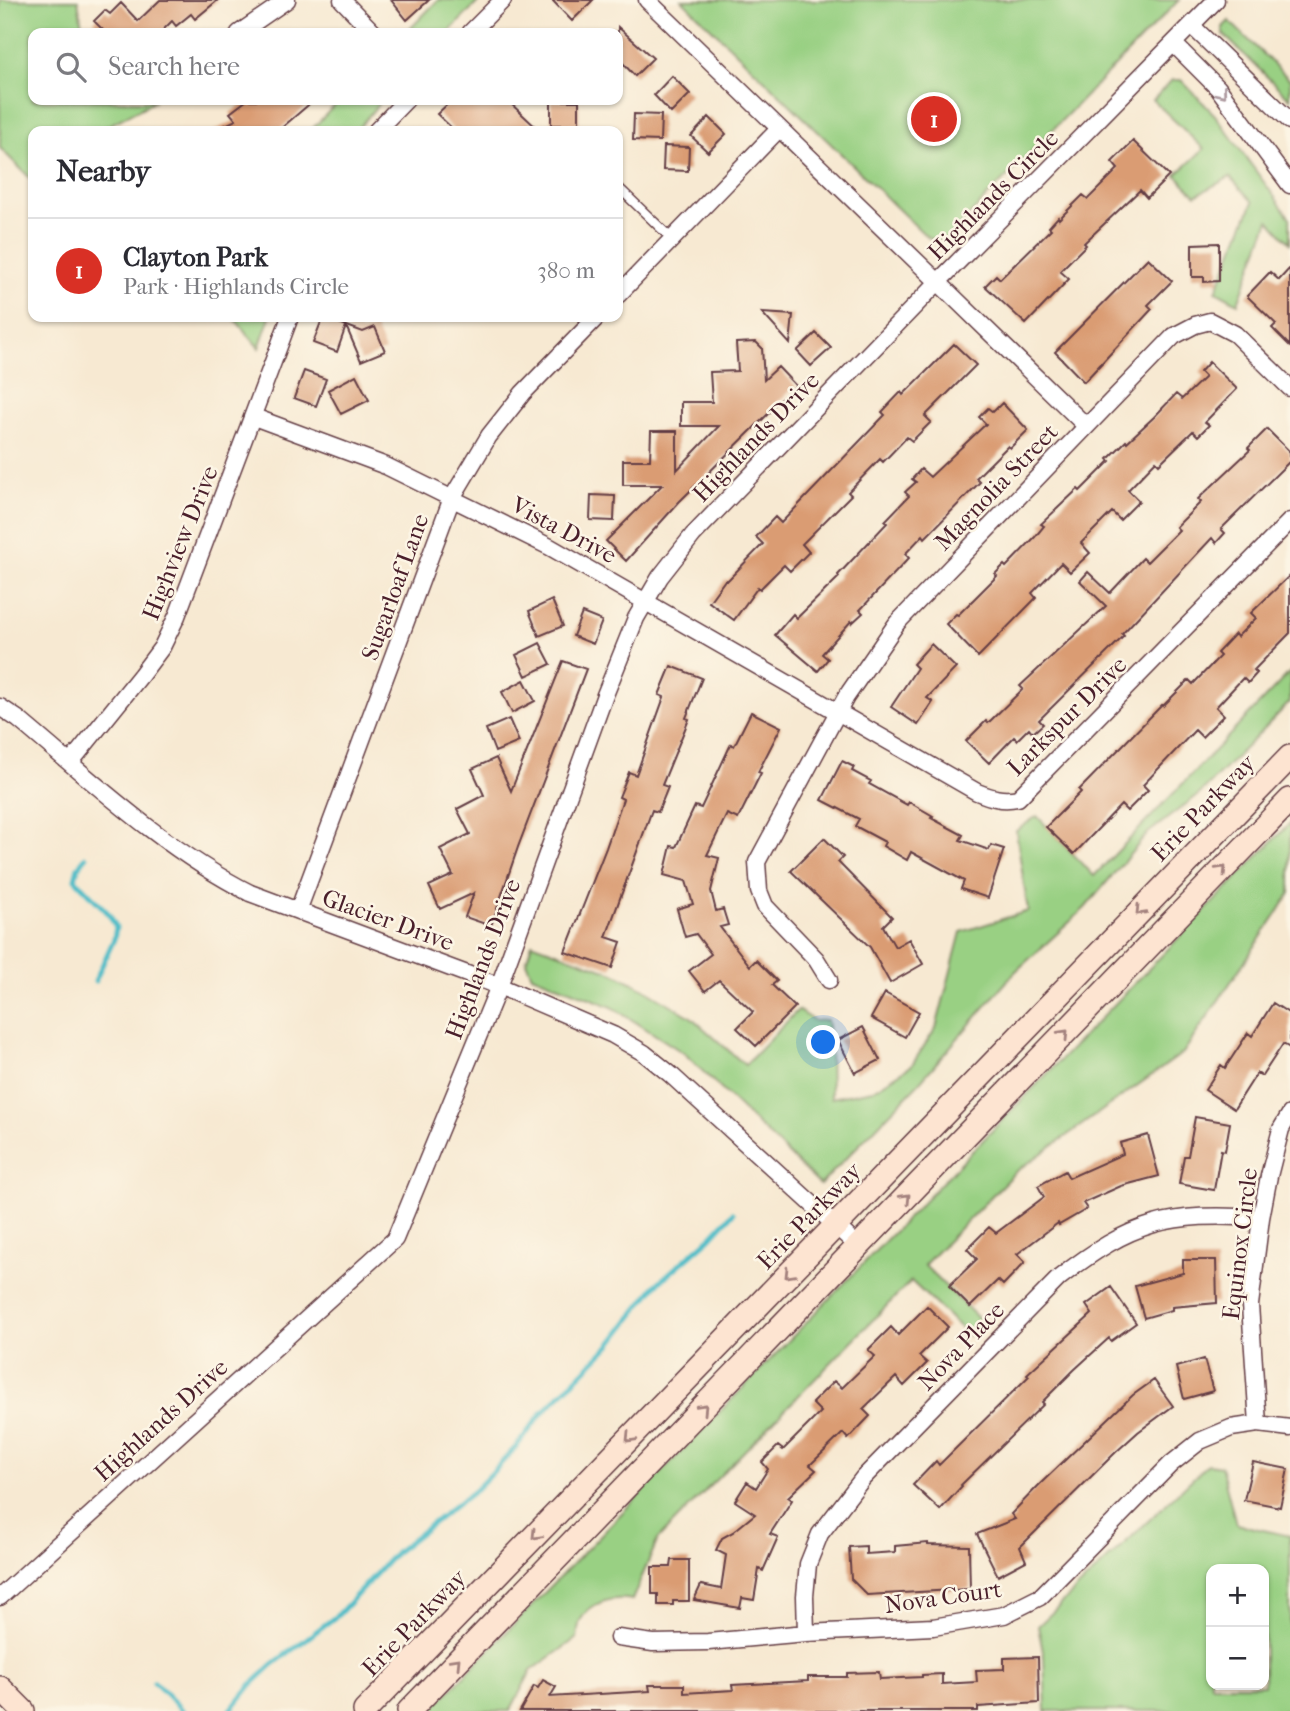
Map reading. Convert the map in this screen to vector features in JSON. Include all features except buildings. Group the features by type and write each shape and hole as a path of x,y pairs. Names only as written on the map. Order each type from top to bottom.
{"main road":[{"name":"Erie Parkway","path":"365,1711 1290,757"},
{"path":"408,1711 1290,800"},
{"path":"0,1688 23,1711"}],"street":[{"path":"246,28 287,0"},
{"path":"342,0 369,28"},
{"path":"475,28 503,0"},
{"name":"Highlands Circle","path":"647,0 939,282 1216,0"},
{"path":"1192,26 1290,121"},
{"path":"1174,44 1218,88 1290,185"},
{"path":"381,126 401,105"},
{"path":"623,290 779,129"},
{"path":"939,282 1086,426"},
{"name":"Highlands Drive","path":"0,1597 395,1239 499,986 606,695 645,601 692,535 939,282"},
{"name":"Magnolia Street","path":"829,981 816,959 765,906 759,891 757,862 838,712 897,623 1174,336 1210,321 1235,334 1290,388"},
{"name":"Highview Drive","path":"70,763 162,647 177,616 288,322"},
{"name":"Sugarloaf Lane","path":"298,911 452,498 489,436 523,393 592,322"},
{"name":"Vista Drive","path":"254,417 345,449 550,547 838,712"},
{"name":"Larkspur Drive","path":"838,712 977,792 992,798 1018,798 1290,521"},
{"name":"Glacier Drive","path":"0,707 171,844 213,874 250,893 499,986 576,1018 643,1054 726,1124 859,1247"},
{"name":"Equinox Circle","path":"1258,1424 1250,1305 1261,1219 1281,1129 1290,1114"},
{"name":"Nova Place","path":"806,1633 808,1564 820,1534 863,1478 1059,1278 1092,1253 1130,1231 1167,1219 1218,1216 1261,1219"},
{"name":"Nova Court","path":"618,1638 653,1643 695,1643 806,1633 933,1627 1003,1615 1040,1597 1171,1464 1200,1441 1231,1428 1258,1424 1290,1428"}],"lane":[{"path":"623,192 672,239"}],"green space":[{"path":"0,0 78,0 82,28 28,28 28,105 147,105 108,126 28,126 28,176 0,148"},
{"path":"438,0 480,0 453,28 411,28"},
{"path":"682,0 1179,0 948,237 938,241 927,237"},
{"path":"1229,21 1290,80 1290,99 1223,34 1223,27"},
{"path":"1172,80 1181,80 1215,115 1290,218 1290,243 1269,220 1238,303 1216,291 1253,202 1230,177 1196,195 1176,175 1204,149 1153,100"},
{"path":"335,105 378,105 360,126 315,126"},
{"path":"237,322 268,322 259,348"},
{"path":"1290,672 1290,702 1202,792 1148,833 1085,908 1015,972 919,1083 820,1185 685,1054 612,1007 532,975 526,962 532,943 614,973 691,1017 745,1065 798,1010 815,1021 827,1020 831,1098 873,1090 911,1066 936,1028 961,932 1028,911 1016,831 1037,816 1094,876"},
{"path":"1290,823 1290,894 1183,1053 1014,1173 924,1265 983,1323 969,1336 911,1281 658,1539 632,1600 610,1600 589,1609 580,1621 577,1638 531,1671 510,1711 430,1711"},
{"path":"1208,1464 1221,1466 1236,1524 1290,1536 1290,1711 1046,1711 1044,1657 1038,1626"}],"waterway":[{"path":"86,857 78,867 75,879 109,914 116,927 114,939 95,981"},
{"path":"230,1711 272,1665 339,1614 397,1551 474,1491 517,1446 542,1413 610,1345 656,1285 710,1238 733,1213"},
{"path":"154,1682 183,1711"}],"place":[{"name":"Clayton Park","path":"934,119"}]}
